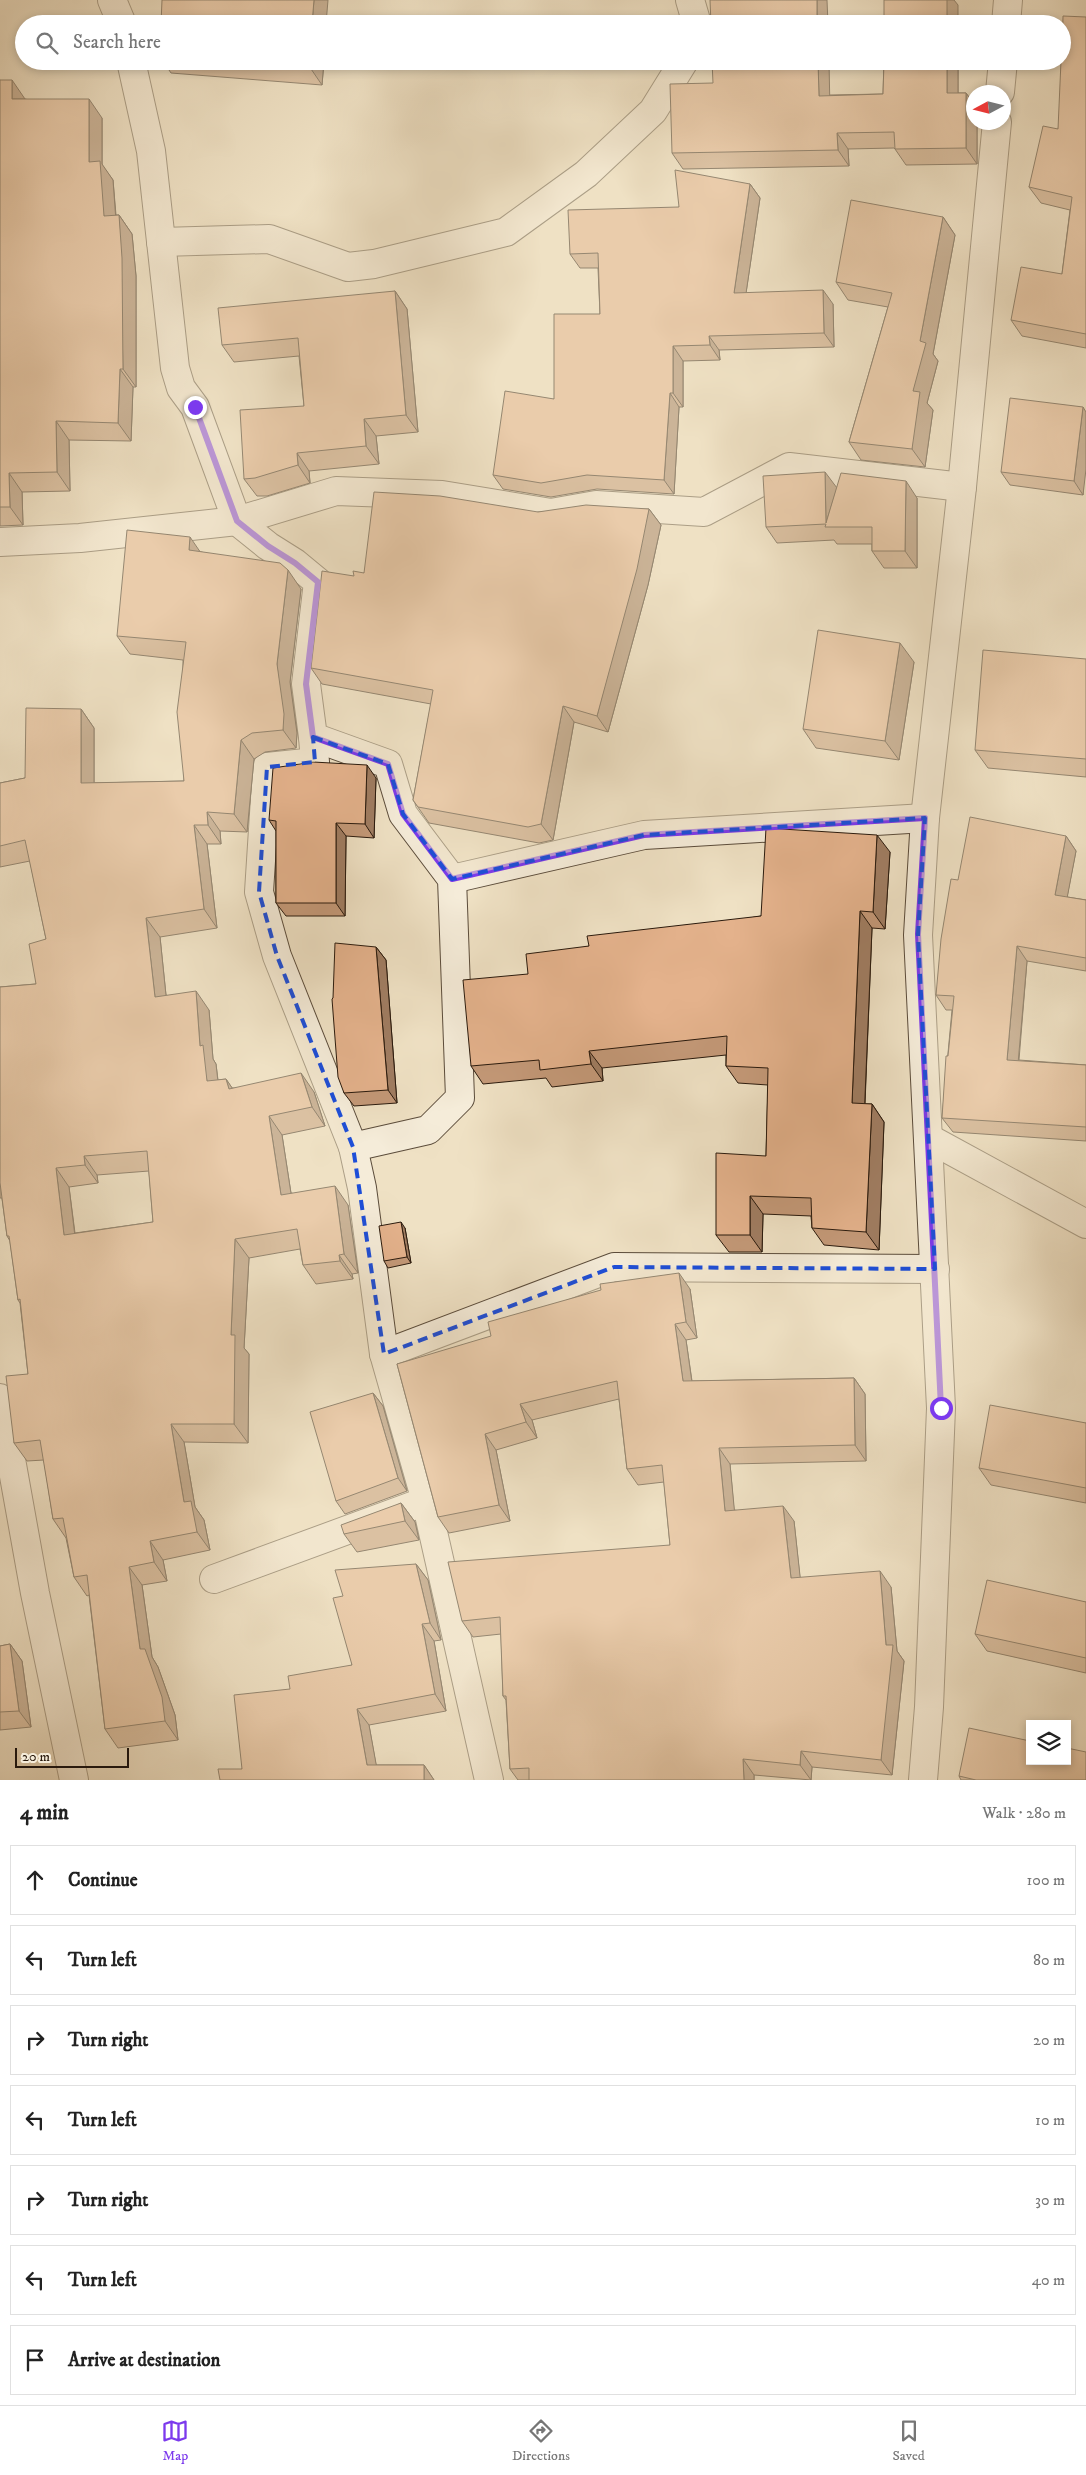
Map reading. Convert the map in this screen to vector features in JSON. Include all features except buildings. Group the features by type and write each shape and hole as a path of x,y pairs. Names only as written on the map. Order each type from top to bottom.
{"street":[{"path":"112,0 118,15"},
{"path":"690,0 694,15"},
{"path":"1007,15 1008,0"},
{"path":"133,70 151,151 175,368 181,388 195,407 237,521 318,582 306,684 315,762 267,767 259,892 277,956 353,1147 362,1188 384,1354 426,1501 489,1780"},
{"path":"161,242 269,239 348,267 374,264 506,232 586,174 646,118 653,111 678,70"},
{"path":"1000,85 1001,70"},
{"path":"923,1780 929,1707 941,1408 918,934 925,818 962,487 996,130"},
{"path":"0,542 80,538 237,521 336,491 442,495 551,513 596,505 704,512 789,467 962,487"},
{"path":"313,737 388,764 403,814 452,879 460,1098 428,1130 353,1147"},
{"path":"452,879 644,835 925,818"},
{"path":"928,1138 1086,1224"},
{"path":"384,1354 614,1267 935,1269"},
{"path":"1,1405 35,1593 74,1780"},
{"path":"214,1580 426,1501"}],"highlighted area":[{"path":"313,737 388,764 403,814 452,879 644,835 925,818 918,935 935,1269 614,1267 384,1354 353,1147 277,956 259,892 267,767 315,762"}],"route":[{"path":"195,407 237,521 318,582 306,684 313,737 388,764 403,814 452,879 644,835 925,818 918,934 941,1408"}]}
